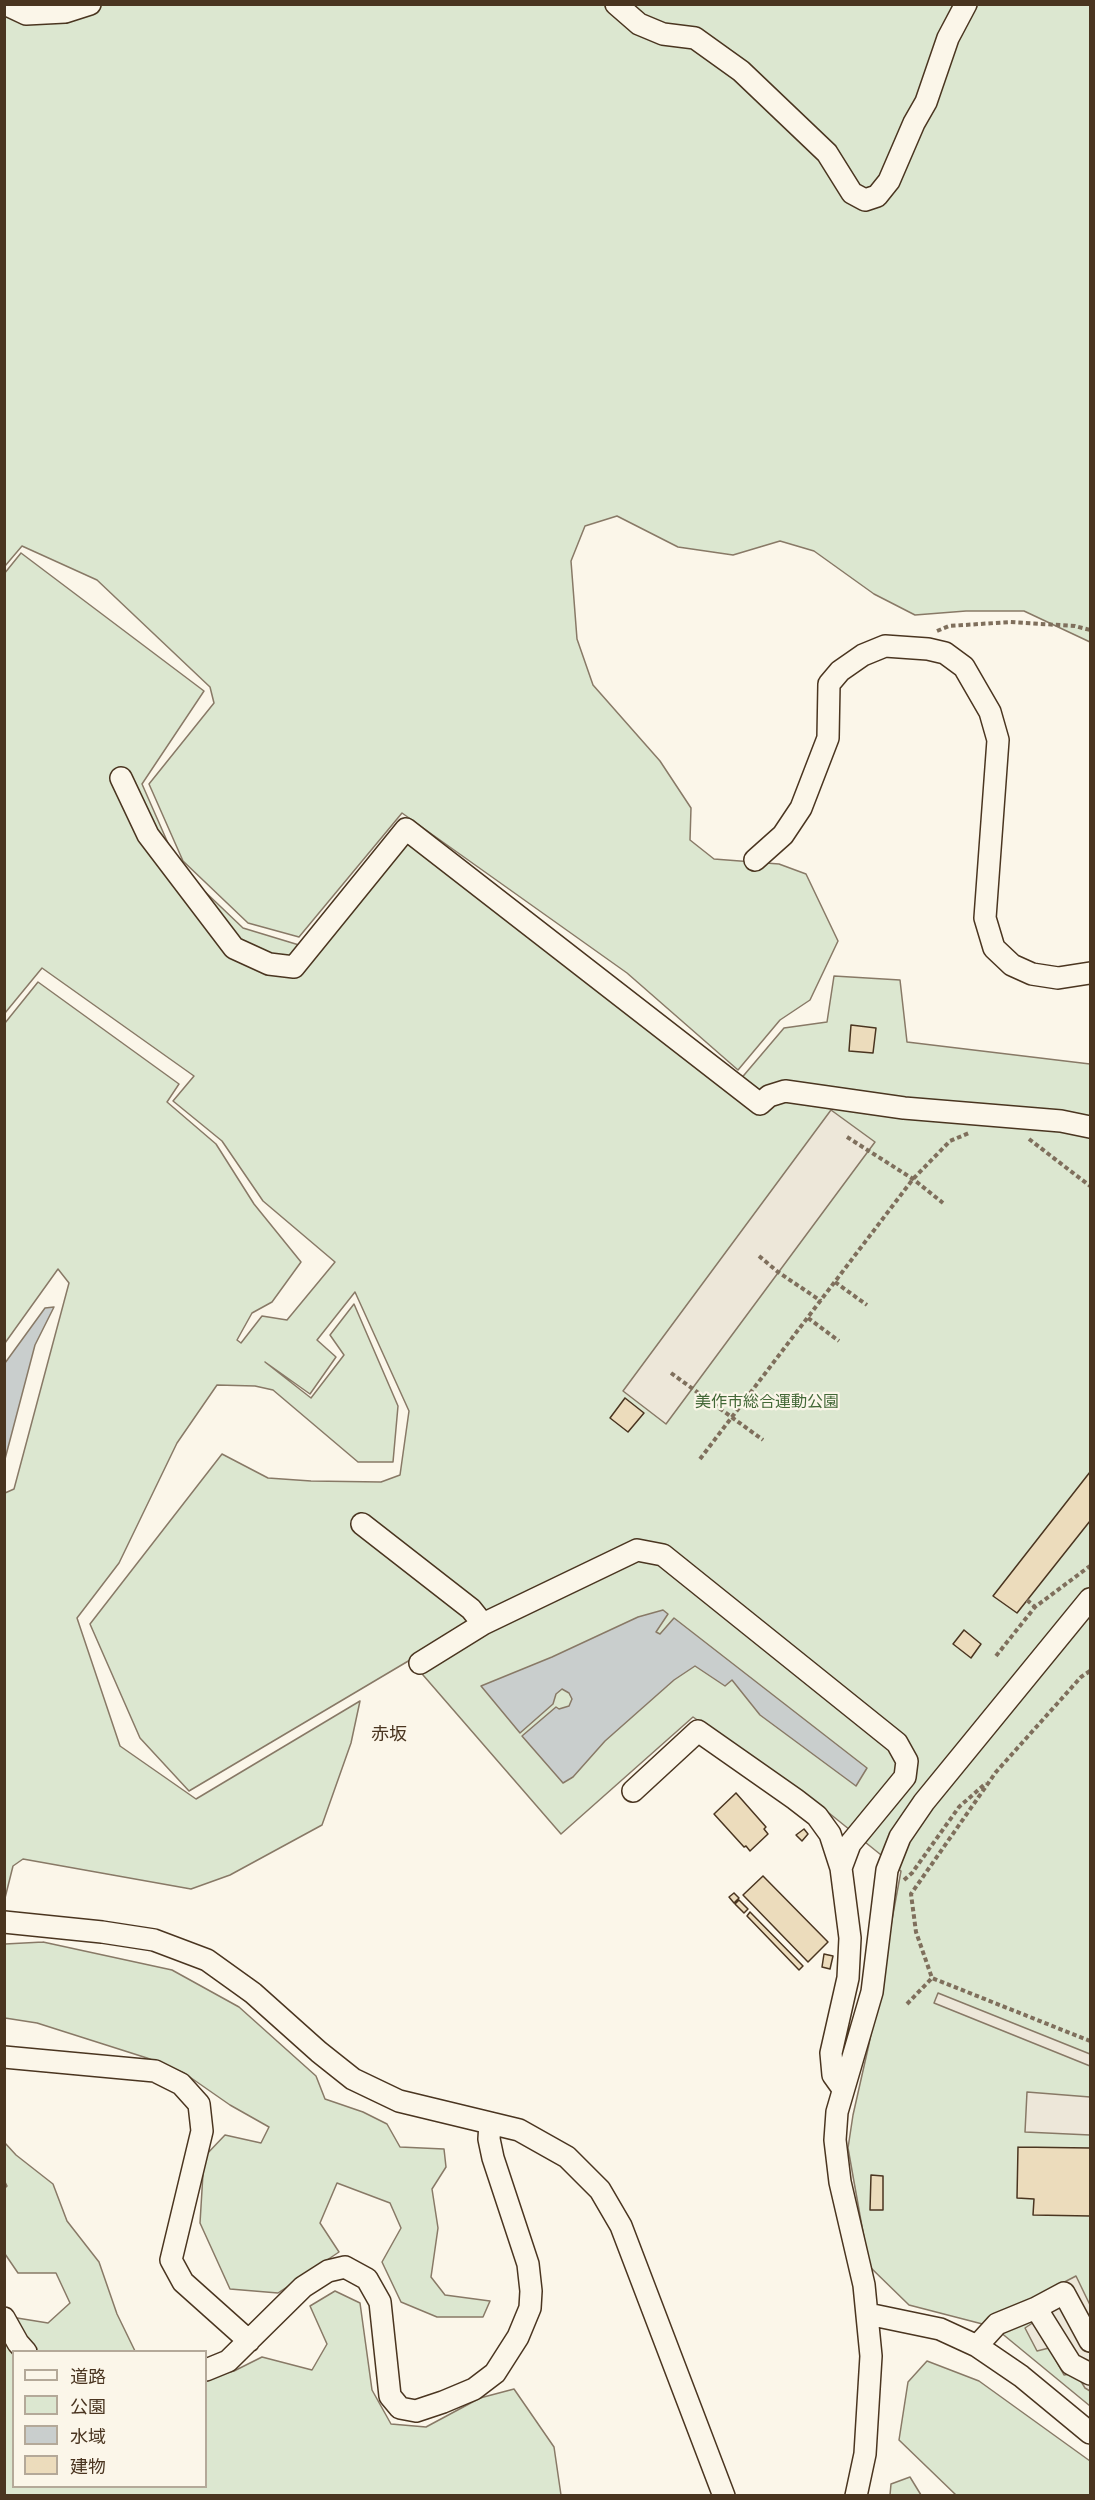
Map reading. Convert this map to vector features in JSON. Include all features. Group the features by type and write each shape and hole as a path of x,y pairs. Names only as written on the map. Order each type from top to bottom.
{"street":[{"path":"5,4 26,14 65,12 90,4"},
{"path":"616,4 639,24 663,34 695,38 741,71 828,153 852,193 865,200 877,196 889,181 914,123 926,102 948,38 966,4"},
{"path":"756,860 783,835 801,808 828,738 827,693 829,684 840,671 863,655 885,646 928,649 945,653 964,667 990,712 998,741 985,918 994,948 1012,965 1032,974 1058,978 1090,973"},
{"path":"121,778 148,835 234,948 268,964 294,967 406,830 760,1104 769,1096 785,1091 903,1108 1061,1121 1090,1127"},
{"path":"362,1524 471,1609 483,1623"},
{"path":"420,1663 483,1623 637,1550 663,1555 897,1743 907,1761 905,1777 850,1844 842,1868"},
{"path":"856,2496 865,2454 869,2419 871,2356 868,2314 840,2182 835,2140 837,2112 872,1992 887,1870 900,1837 945,1776 1090,1599"},
{"path":"633,1791 698,1731 817,1816 830,1834 842,1868 850,1938 848,1978 831,2053 833,2075 843,2089"},
{"path":"4,1922 154,1940 207,1960 254,1993 319,2052 353,2079 399,2101 519,2130 567,2157 600,2190 621,2226 724,2496"},
{"path":"4,2057 155,2071 181,2084 199,2104 202,2131 171,2260 183,2282 249,2341"},
{"path":"207,2370 228,2361 303,2287 328,2271 345,2267 368,2279 380,2302 390,2396 400,2408 416,2411 443,2402 474,2389 495,2373 518,2337 530,2308 531,2291 528,2264 493,2157 489,2139 490,2123"},
{"path":"978,2346 997,2324 1036,2308 1064,2293 1090,2341"},
{"path":"1036,2308 1071,2364 1090,2374"},
{"path":"868,2314 940,2329 978,2346 1021,2376 1090,2433"},
{"path":"4,2318 24,2350"}],"path":[{"path":"960,625 1010,622 1075,626 1090,630"},
{"path":"700,1459 912,1179 950,1141 970,1132"},
{"path":"1020,1132 1090,1186"},
{"path":"848,1137 912,1179 943,1203"},
{"path":"759,1256 778,1272 821,1300"},
{"path":"835,1282 867,1305"},
{"path":"807,1318 839,1341"},
{"path":"671,1373 763,1440"},
{"path":"996,1656 1035,1607 1090,1566"},
{"path":"1027,1600 1035,1607"},
{"path":"1090,1671 1081,1677 993,1777 911,1894 916,1932 932,1978 1090,2041"},
{"path":"904,1873 902,1882 912,1873 959,1807 993,1777"},
{"path":"907,2004 932,1978"}],"green space":[{"path":"5,5 1090,5 1090,642 1024,611 966,611 915,615 874,594 814,551 780,541 733,555 678,547 617,516 585,526 571,561 577,639 593,685 660,761 691,808 690,840 714,859 779,864 806,874 838,941 810,1000 780,1020 738,1070 627,973 402,813 299,937 248,923 183,861 149,784 214,703 210,687 97,580 22,546 5,566"},
{"name":"美作市総合運動公園","path":"21,553 204,691 142,784 178,866 243,928 299,945 403,820 739,1081 784,1028 827,1022 834,976 900,980 907,1042 1090,1064 1090,2406 994,2327 909,2305 869,2266 848,2148 901,1871 814,1801 693,1717 561,1834 410,1660 189,1791 140,1738 90,1624 222,1454 268,1478 381,1482 400,1475 409,1411 355,1292 317,1340 336,1357 310,1394 265,1362 311,1398 344,1355 330,1335 354,1304 398,1406 393,1462 358,1462 273,1390 255,1386 217,1385 177,1443 119,1563 77,1618 120,1746 196,1799 360,1701 351,1743 322,1825 230,1875 191,1889 23,1859 13,1866 5,1898 5,1493 14,1489 69,1283 58,1269 5,1343 5,1023 38,982 179,1084 167,1102 216,1144 254,1204 301,1262 272,1302 252,1313 237,1340 241,1343 262,1316 287,1320 335,1262 263,1201 222,1141 173,1101 194,1076 42,968 5,1013 4,574"},
{"path":"43,1942 172,1970 239,2007 316,2076 325,2099 363,2112 387,2124 400,2147 444,2149 446,2167 432,2189 438,2228 431,2277 445,2295 490,2301 483,2317 437,2317 401,2302 382,2262 401,2228 390,2203 337,2183 320,2223 339,2252 278,2293 230,2289 200,2223 204,2157 225,2135 261,2143 269,2127 230,2105 184,2073 147,2058 37,2023 5,2018 5,1944"},
{"path":"5,2143 16,2155 53,2184 67,2221 99,2262 117,2314 135,2350 12,2350 12,2488 207,2488 207,2378 234,2371 262,2357 312,2370 327,2344 310,2306 335,2291 360,2303 372,2390 391,2424 426,2427 480,2398 514,2389 554,2447 561,2495 5,2495 4,2311 11,2317 48,2323 70,2303 56,2273 18,2273 5,2254 4,2189 7,2186 5,2182"},
{"path":"927,2361 979,2381 1090,2461 1090,2495 956,2495 899,2440 908,2382"},
{"path":"910,2477 921,2495 890,2495 891,2484"}],"shaded area":[{"path":"831,1110 875,1142 666,1424 623,1391"},
{"path":"938,1993 1090,2054 1090,2066 934,2003"},
{"path":"1027,2092 1090,2097 1090,2135 1025,2132"},
{"path":"1076,2276 1090,2305 1090,2391 1085,2388 1076,2373 1064,2375 1049,2348 1037,2351 1025,2328 1034,2322 1024,2303"}],"water":[{"path":"54,1307 35,1345 5,1459 5,1363 45,1308"},
{"path":"663,1610 668,1614 656,1632 660,1634 674,1618 867,1768 856,1786 760,1715 732,1680 725,1686 695,1666 674,1680 605,1741 573,1777 563,1783 522,1736 556,1707 559,1709 569,1706 572,1699 569,1693 562,1689 556,1694 553,1704 520,1733 481,1686 552,1657 638,1617"}],"building":[{"path":"851,1025 876,1028 873,1053 849,1051"},
{"path":"625,1398 644,1413 628,1432 610,1418"},
{"path":"1090,1472 1090,1521 1017,1613 993,1596"},
{"path":"964,1630 981,1644 971,1658 953,1644"},
{"path":"736,1793 766,1827 764,1829 768,1834 750,1851 714,1814"},
{"path":"804,1829 808,1834 802,1841 796,1835"},
{"path":"763,1876 828,1942 808,1962 743,1895"},
{"path":"734,1893 739,1898 734,1903 729,1897"},
{"path":"739,1900 748,1909 744,1913 735,1904"},
{"path":"750,1912 803,1966 799,1970 747,1916"},
{"path":"824,1954 833,1956 830,1969 822,1967"},
{"path":"1018,2147 1090,2148 1090,2216 1033,2215 1034,2199 1017,2198"},
{"path":"871,2175 883,2176 883,2210 870,2210"}],"district":[{"name":"赤坂","path":"389,1735"}]}
